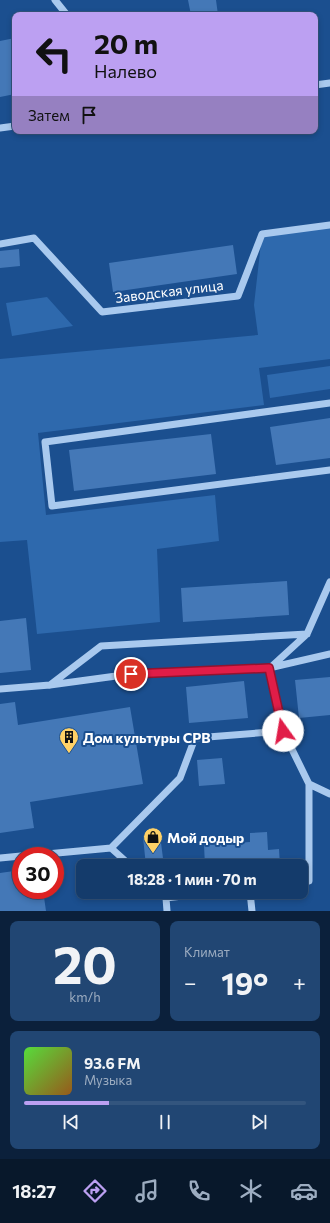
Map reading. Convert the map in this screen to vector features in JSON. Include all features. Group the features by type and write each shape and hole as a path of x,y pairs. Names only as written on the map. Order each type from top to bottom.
{"street":[{"path":"55,0 65,12"},
{"path":"318,85 330,83"},
{"path":"0,128 12,126"},
{"name":"Заводская улица","path":"0,244 34,238 102,312 238,296 262,234 330,225"},
{"path":"330,403 45,442 52,506 330,470"},
{"path":"269,668 307,634 330,582"},
{"path":"50,685 101,646 307,634"},
{"path":"0,689 50,685 131,674 269,668 327,655"},
{"path":"269,668 283,731 309,784 308,881"},
{"path":"64,852 111,848 180,778 195,738 283,731"},
{"path":"309,784 330,794"},
{"path":"111,848 123,859"},
{"path":"0,858 12,857"},
{"path":"166,899 167,911"},
{"path":"251,899 252,911"}],"shaded area":[{"path":"330,225 330,359 259,368 264,405 38,433 46,515 215,495 219,541 157,549 160,622 37,634 27,540 0,542 0,359 258,335 254,305 262,234"},
{"path":"47,297 73,326 12,336 6,303"},
{"path":"330,366 330,389 270,398 267,375"}],"building":[{"path":"188,0 216,0 218,12 190,12"},
{"path":"12,39 12,95 0,97 0,41"},
{"path":"233,245 237,274 113,292 109,263"},
{"path":"19,249 20,266 0,268 0,251"},
{"path":"330,418 330,458 276,465 270,427"},
{"path":"211,434 216,474 74,491 69,450"},
{"path":"287,581 289,615 183,622 181,588"},
{"path":"26,618 31,670 0,673 0,621"},
{"path":"330,677 330,715 299,718 295,680"},
{"path":"244,681 248,718 189,723 186,687"},
{"name":"Дом культуры СРВ","path":"15,702 18,725 130,707 143,784 30,802 34,828 0,833 0,704"},
{"path":"222,758 225,784 199,786 197,760"},
{"path":"267,832 268,850 279,849 280,859 205,859 204,845 250,842 250,833"},
{"name":"Мой додыр","path":"160,835 163,859 145,859 143,837"},
{"path":"12,871 12,899 44,899 46,911 0,911 0,873"}],"place":[{"name":"Дом культуры СРВ","path":"69,754"},
{"name":"Мой додыр","path":"153,854"}],"route":[{"path":"131,674 269,668 283,731"}]}
